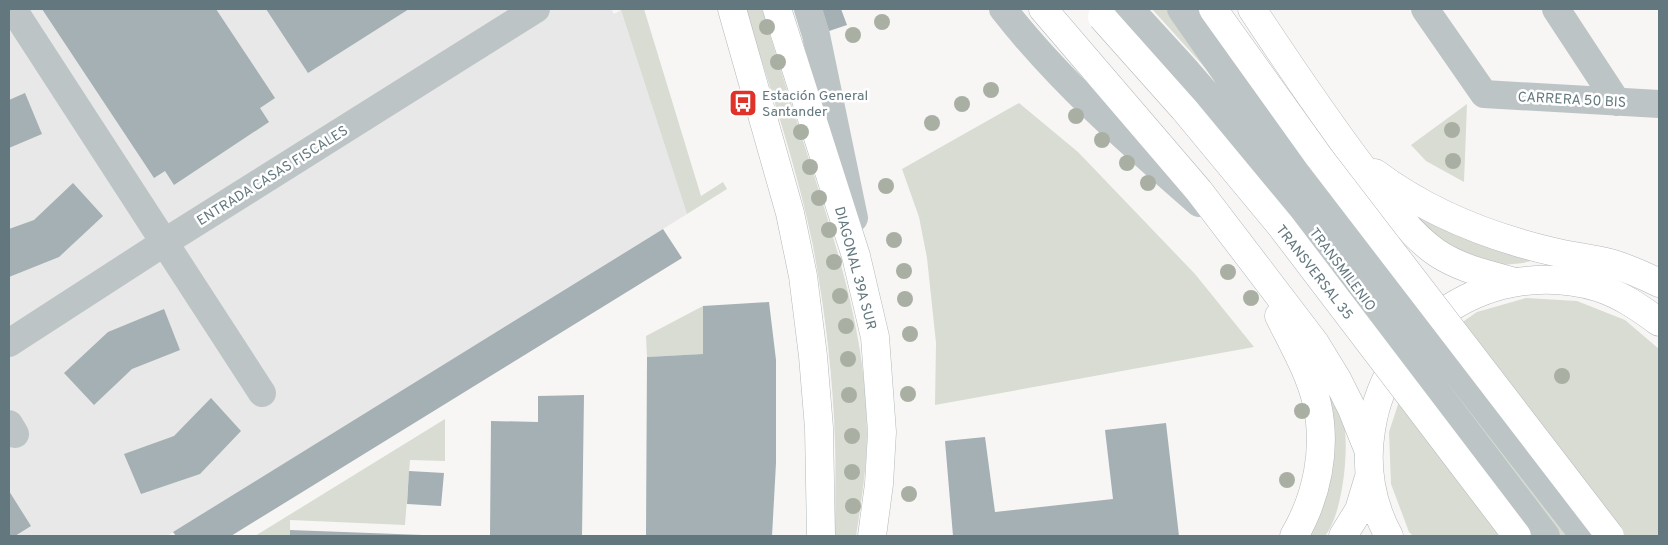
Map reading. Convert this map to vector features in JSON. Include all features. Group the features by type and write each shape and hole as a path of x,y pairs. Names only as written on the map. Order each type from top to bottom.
{"main road":[{"path":"732,9 790,213 803,276 813,356 818,428 820,536"},
{"name":"DIAGONAL 39A SUR","path":"777,9 856,256 875,337 882,432 879,484 872,536"},
{"path":"1043,9 1176,164 1315,343 1338,379 1368,449"},
{"path":"1213,9 1320,157 1610,536"},
{"path":"1252,9 1316,105 1355,159 1391,207 1416,236 1435,252 1450,261 1470,270 1515,282"},
{"name":"TRANSVERSAL 35","path":"1099,13 1184,110 1281,226 1517,536"},
{"path":"1355,159 1400,192 1449,217 1508,240 1611,264 1659,283"},
{"path":"1235,238 1296,349 1317,404 1320,431 1319,468 1311,502 1294,536"},
{"path":"1389,536 1380,521 1369,477 1368,449 1374,409 1389,372 1412,339 1442,312 1476,292 1515,282 1556,280 1597,287 1647,308 1659,322"},
{"path":"1343,536 1359,510 1369,477"},
{"path":"879,484 887,536"}],"street":[{"path":"13,9 262,392"},
{"name":"ENTRADA CASAS FISCALES","path":"9,343 164,242 536,9"},
{"path":"808,9 816,35 864,264 875,337"},
{"path":"1004,9 1031,44 1082,99 1235,238"},
{"name":"TRANSMILENIO","path":"1130,9 1189,73 1241,134 1546,536"},
{"name":"TRANSMILENIO","path":"1181,9 1234,86 1584,536"},
{"name":"CARRERA 50 BIS","path":"1425,9 1484,94 1659,104"},
{"path":"1556,9 1617,102"}],"shaded area":[{"path":"9,9 611,9 614,14 621,10 687,214 167,536 9,536"},
{"path":"644,9 701,196 723,182 727,189 687,214 621,10"},
{"path":"746,9 762,9 834,239 851,303 863,368 867,434 865,473 856,536 835,536 834,417 828,343 813,246 799,186"},
{"path":"1152,9 1169,9 1208,71"},
{"path":"1019,103 1078,152 1195,274 1254,347 935,405 936,343 927,258 919,217 902,169"},
{"path":"1467,104 1464,182 1426,161 1411,145"},
{"path":"1419,216 1534,260 1503,265 1480,260 1437,239 1416,217"},
{"path":"1526,298 1577,301 1625,320 1659,349 1659,536 1413,536 1409,532 1391,484 1389,432 1405,383 1435,341 1477,312"},
{"path":"703,306 703,354 647,357 646,336"},
{"path":"1328,383 1339,406 1344,424 1346,455 1342,486 1336,515 1325,536 1308,536 1332,413"},
{"path":"445,419 445,461 410,460 405,525 290,520 290,536 255,536"}],"building":[{"path":"42,9 216,9 275,98 260,108 269,122 174,185 165,171 154,178"},
{"path":"266,9 409,9 308,73"},
{"path":"821,9 841,9 847,25 829,31"},
{"path":"25,93 42,134 9,148 9,100"},
{"path":"73,183 103,216 59,257 9,277 9,229 34,220"},
{"path":"663,229 682,258 231,536 176,536 173,532"},
{"path":"769,302 776,360 776,463 772,536 646,536 647,357 703,354 703,306"},
{"path":"164,309 180,350 132,369 94,405 64,373 108,332"},
{"path":"584,395 582,536 490,536 491,421 538,422 538,396"},
{"path":"211,398 241,431 200,474 141,494 124,454 174,436"},
{"path":"1166,423 1179,536 953,536 945,441 985,437 995,512 1113,499 1105,430"},
{"path":"409,471 444,473 441,506 407,504"},
{"path":"9,491 31,526 15,536 9,536"},
{"path":"290,530 423,535 423,536 290,536"}],"place":[{"name":"Estación General Santander","path":"743,103"}]}
